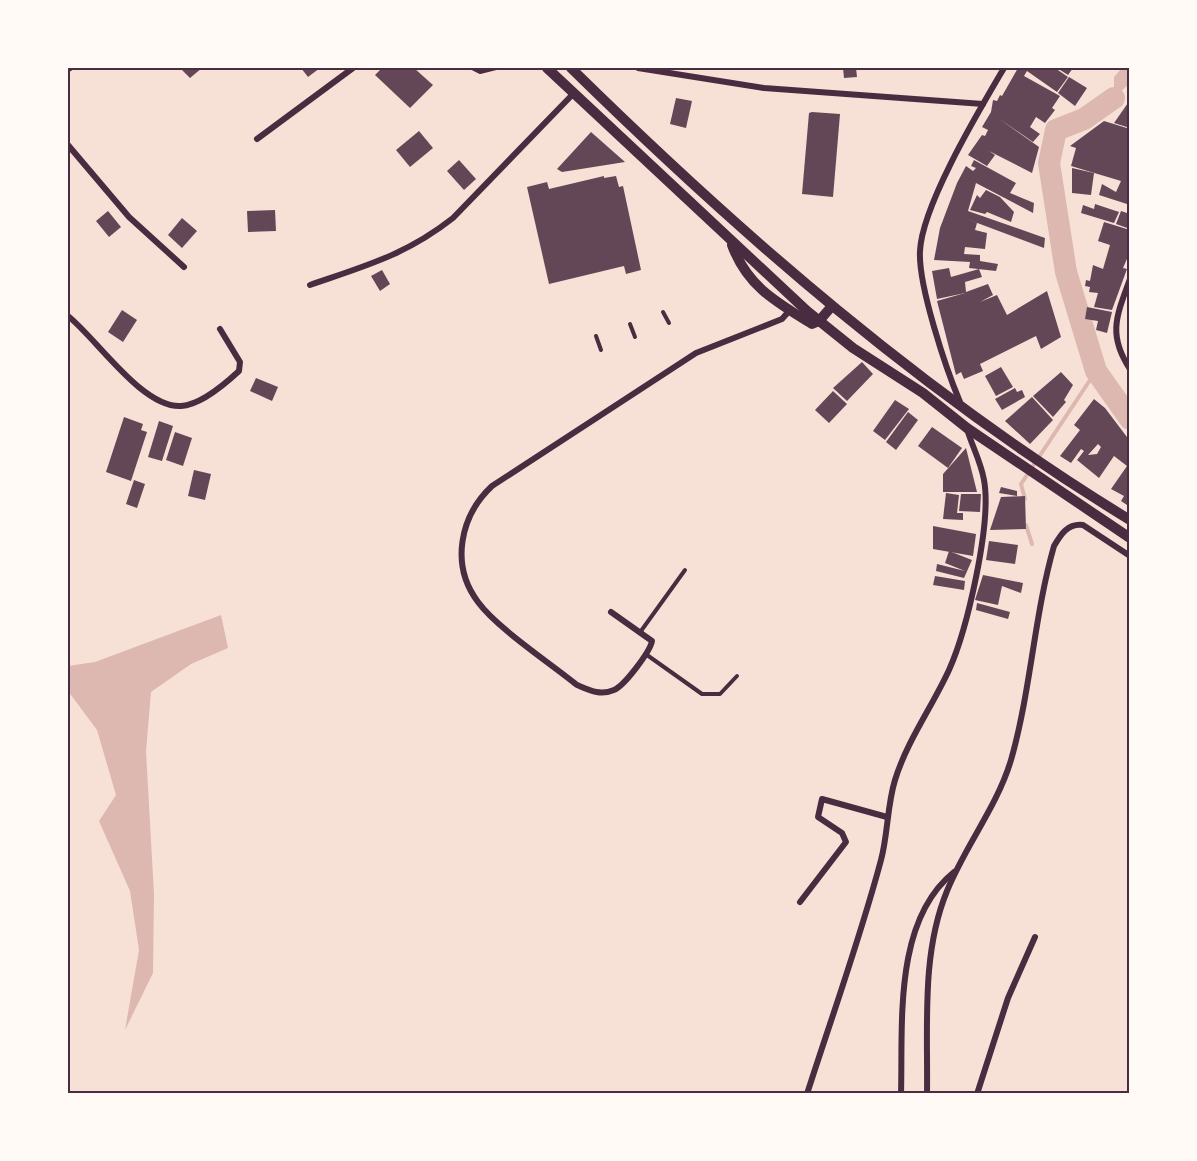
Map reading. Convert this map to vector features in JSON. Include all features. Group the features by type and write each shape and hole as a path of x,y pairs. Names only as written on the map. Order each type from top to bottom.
{"main road":[{"path":"547,68 575,92 731,242 819,321 853,348 922,393 967,429 1130,538"},
{"path":"572,68 804,283 832,306 930,384 1009,441 1061,478 1130,520"},
{"path":"731,242 746,275 786,315 812,324 819,321 832,306"},
{"path":"922,393 930,384"}],"street":[{"path":"256,139 353,68"},
{"path":"638,68 764,88 983,104"},
{"path":"962,406 950,381 928,301 920,251 926,221 983,104 1004,68"},
{"path":"310,285 386,260 431,235 453,218 575,92"},
{"path":"68,145 129,217 184,267"},
{"path":"1130,279 1116,319 1114,337 1120,354 1130,369"},
{"path":"611,612 641,631 652,641 647,655 615,690 595,693 577,685 479,603 466,579 462,559 462,537 473,508 492,486 696,353 786,315"},
{"path":"68,316 144,391 159,402 172,406 183,406 204,397 239,371 240,362 220,329"},
{"path":"807,1094 869,903 886,840 887,817 894,780 906,751 948,671 960,644 969,613 986,495 979,463 967,429"},
{"path":"927,1094 928,983 941,914 957,870 975,840 1010,763 1021,718 1050,562 1059,537 1076,524 1083,525 1130,556"},
{"path":"800,902 846,842 842,833 818,817 822,799 887,817"},
{"path":"901,1094 900,1006 909,958 924,906 939,884 957,870"},
{"path":"977,1094 1008,998 1035,937"}],"lane":[{"path":"472,68 485,72 496,68"},
{"path":"663,312 669,323"},
{"path":"630,324 635,337"},
{"path":"596,336 601,350"},
{"path":"641,631 685,570"},
{"path":"647,655 702,694 720,694 737,676"}],"shaded area":[{"path":"1122,68 1129,68 1129,84 1114,98 1114,77"},
{"path":"221,615 228,648 191,664 151,692 146,751 154,894 153,973 125,1030 139,950 130,891 99,821 116,795 97,730 68,691 68,666 95,662"}],"building":[{"path":"180,68 202,68 190,78"},
{"path":"301,68 320,68 308,77"},
{"path":"382,68 414,68 433,85 410,108 375,75"},
{"path":"843,68 856,68 857,77 844,78"},
{"path":"1018,68 1055,68 1068,77 1057,92 1027,71 1024,76 1060,96 1052,108 1055,110 1045,123 1036,117 1030,127 1040,134 1033,142 998,118 1039,147 1032,173 989,151 995,155 987,166 968,155 988,130 982,127 991,112 993,100 997,101 1000,95 1002,96"},
{"path":"1057,68 1073,68 1068,75"},
{"path":"1069,77 1087,88 1075,106 1058,93"},
{"path":"676,98 692,101 686,128 670,124"},
{"path":"1130,100 1130,128 1114,123"},
{"path":"809,113 840,114 833,197 802,194"},
{"path":"1104,121 1130,129 1130,205 1099,195 1102,184 1116,192 1121,181 1071,166 1076,148 1070,146"},
{"path":"419,131 433,148 410,167 396,150"},
{"path":"591,132 625,162 562,172 557,169"},
{"path":"459,160 476,179 464,190 447,171"},
{"path":"974,160 1016,183 1010,193 1034,203 1033,213 976,183 968,211 1045,238 1044,248 964,218 977,223 975,230 987,233 985,249 965,247 964,254 980,255 980,261 998,264 996,271 969,268 970,262 934,260 940,228 957,183 966,166 973,171 976,168 971,166"},
{"path":"1072,168 1094,173 1091,195 1072,193"},
{"path":"604,176 604,178 616,176 619,187 623,186 641,270 626,274 624,266 549,284 527,187 547,182 549,189"},
{"path":"986,190 1000,197 1014,212 1011,222 987,212 985,214 970,210 977,195 980,198"},
{"path":"1095,204 1119,212 1114,223 1081,213 1083,205 1094,209"},
{"path":"275,210 276,231 248,232 247,211"},
{"path":"108,211 121,227 109,237 96,221"},
{"path":"1121,211 1130,214 1130,229 1116,224"},
{"path":"182,218 197,231 182,248 168,235"},
{"path":"1104,222 1130,230 1130,252 1123,268 1127,269 1112,310 1094,307 1098,293 1089,292 1090,287 1085,286 1086,280 1090,281 1093,265 1103,269 1110,245 1098,241"},
{"path":"949,268 951,277 979,269 982,277 965,282 966,292 988,284 993,295 980,302 997,295 1007,315 1047,291 1061,337 1041,349 1036,336 980,364 983,371 964,379 961,372 956,375 937,301 965,293 937,299 932,271"},
{"path":"382,270 390,284 380,291 371,276"},
{"path":"1087,307 1112,312 1107,333 1096,330 1098,321 1085,319"},
{"path":"122,310 137,320 123,342 108,332"},
{"path":"862,362 873,374 847,401 833,388"},
{"path":"1001,367 1013,387 996,396 985,376"},
{"path":"1061,372 1073,385 1064,400 1066,402 1053,417 1033,396"},
{"path":"256,378 278,387 272,401 250,391"},
{"path":"1015,388 1017,392 1022,390 1025,397 1002,410 995,399"},
{"path":"833,391 847,404 829,423 815,410"},
{"path":"1032,397 1053,420 1030,444 1005,421"},
{"path":"1094,399 1105,408 1130,441 1130,507 1121,501 1124,496 1111,489 1127,466 1114,456 1099,478 1077,460 1084,451 1081,449 1071,463 1060,456 1080,430 1074,425","holes":["1098,444 1101,447 1097,454 1088,455"]},
{"path":"895,400 909,409 885,440 873,431"},
{"path":"908,412 918,420 896,450 886,442"},
{"path":"124,417 143,424 141,430 147,432 131,481 106,472"},
{"path":"159,421 173,426 162,461 148,457"},
{"path":"932,427 962,448 948,468 918,446"},
{"path":"175,432 192,438 183,466 166,460"},
{"path":"966,448 977,492 943,492 943,474"},
{"path":"194,470 211,474 205,500 188,496"},
{"path":"134,480 145,484 137,508 126,504"},
{"path":"1001,487 1017,491 1017,496 999,493"},
{"path":"946,493 959,495 957,513 963,513 963,520 943,519"},
{"path":"961,494 981,494 980,512 959,511"},
{"path":"1025,496 1026,529 990,530 1001,497"},
{"path":"933,526 976,534 973,556 933,549"},
{"path":"989,541 1018,545 1015,564 986,560"},
{"path":"949,551 972,560 964,578 936,571 937,564 965,571 945,563"},
{"path":"983,575 1023,583 1021,593 1002,586 998,605 975,600"},
{"path":"935,576 965,581 964,590 933,585"},
{"path":"977,603 1010,612 1008,619 976,610"}],"waterway":[{"path":"1114,98 1084,119 1056,130 1049,163 1066,272 1096,371 1130,419"},
{"path":"1025,499 1021,484 1096,371"},
{"path":"1026,525 1032,544"}]}
